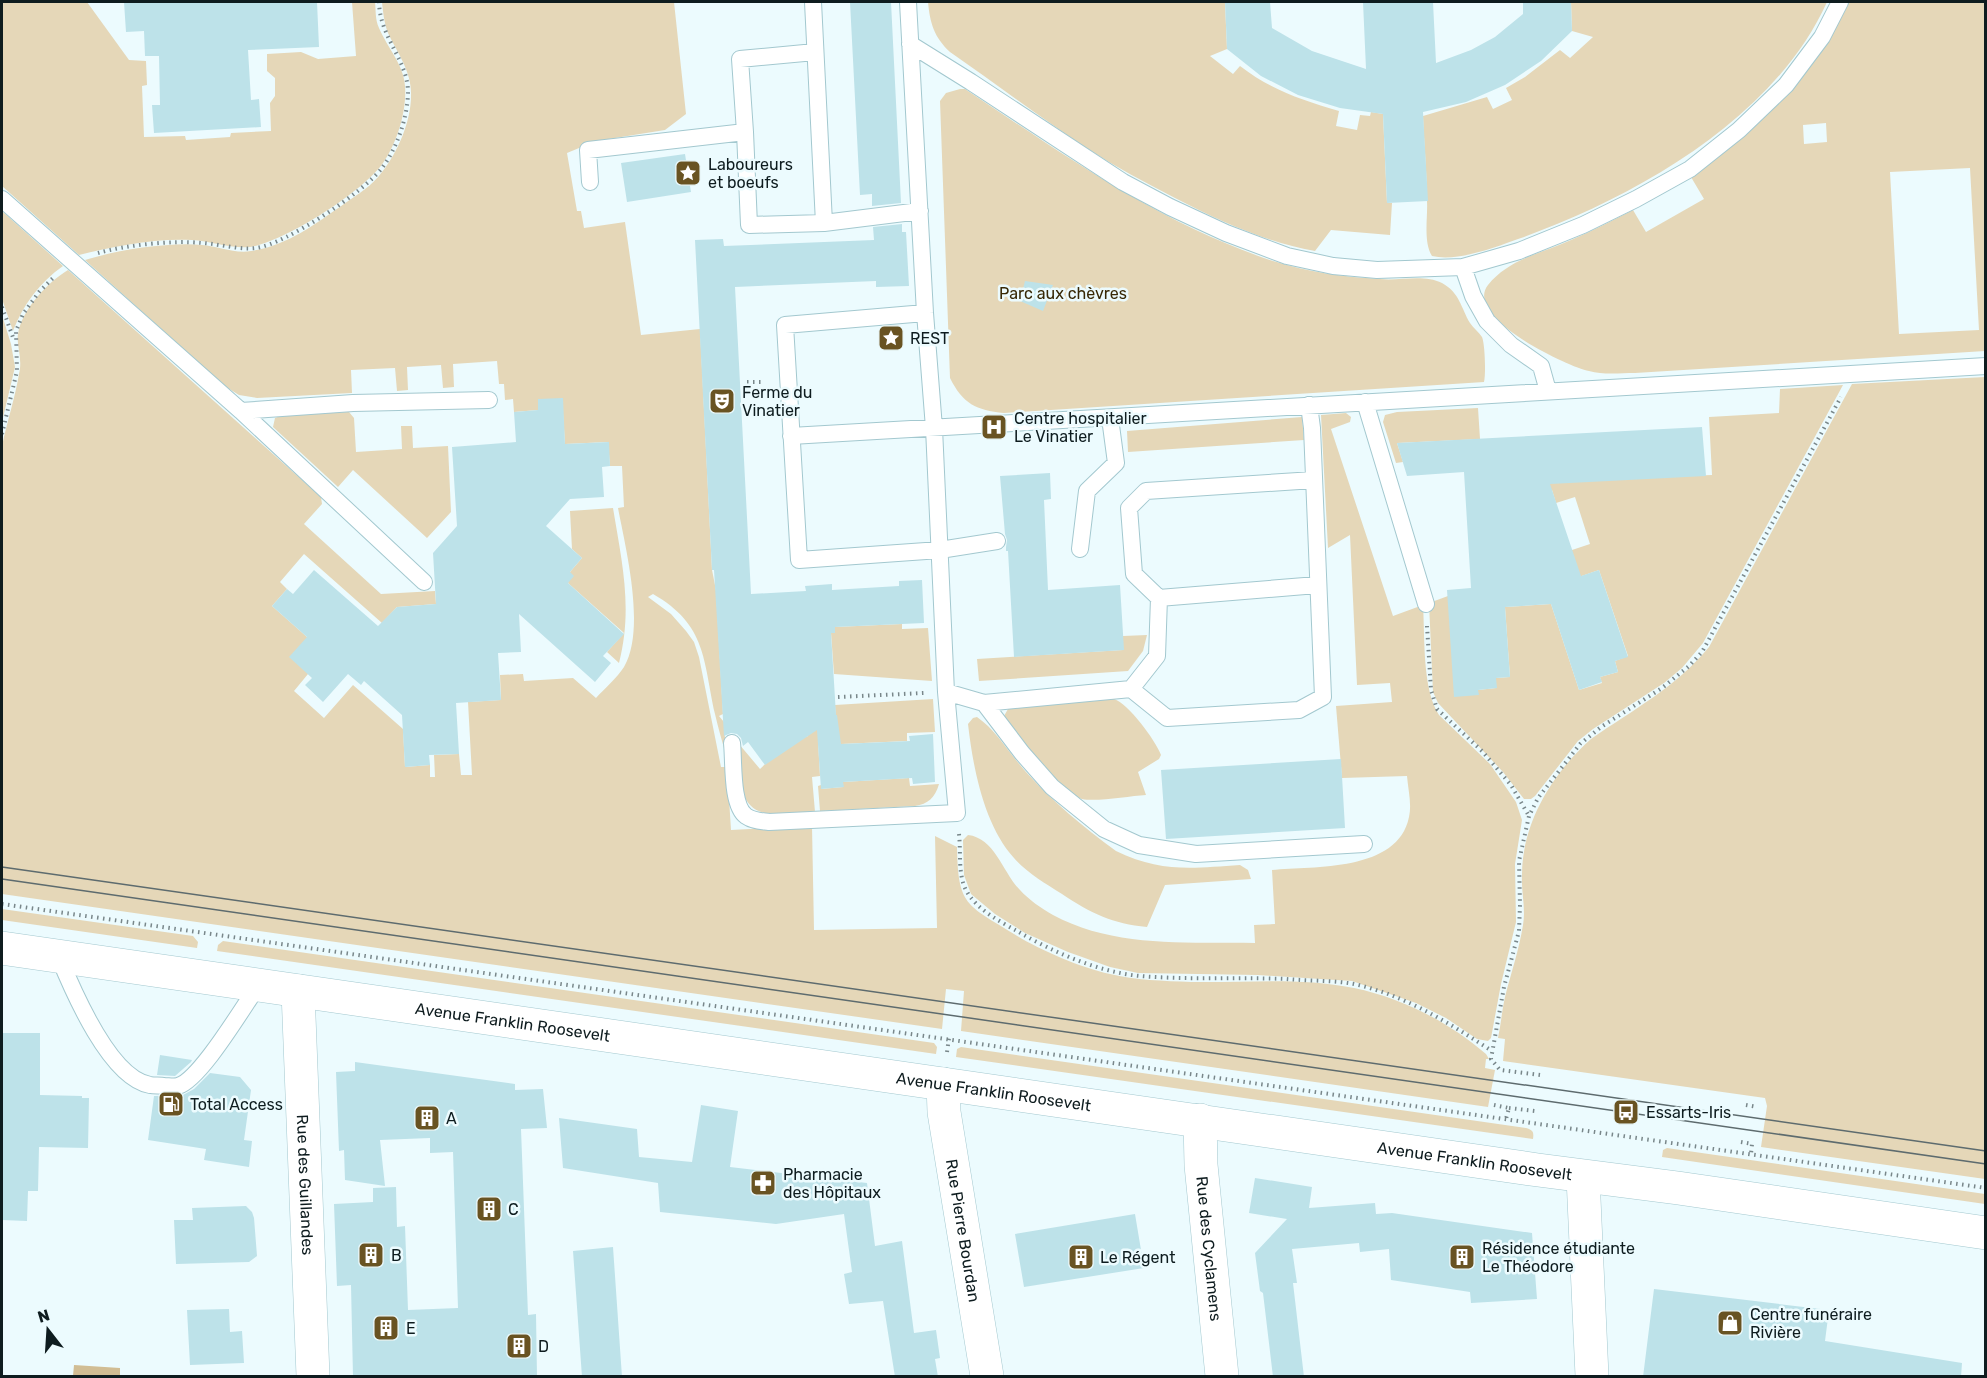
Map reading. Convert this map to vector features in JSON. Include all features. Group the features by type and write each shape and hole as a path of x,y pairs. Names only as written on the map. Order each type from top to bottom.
{"main road":[{"name":"Avenue Franklin Roosevelt","path":"2,948 1583,1177 1678,1188 1986,1233"},
{"name":"Rue des Guillandes","path":"298,991 313,1377"},
{"name":"Rue Pierre Bourdan","path":"943,1084 944,1112 987,1377"},
{"name":"Rue des Cyclamens","path":"1200,1120 1200,1158 1222,1377"},
{"path":"1583,1177 1592,1377"}],"lane":[{"path":"813,2 824,223"},
{"path":"732,743 736,797 739,808 745,816 754,820 769,822 957,813 946,692 934,428 925,313 908,2"},
{"path":"910,44 1123,183 1226,233 1287,256 1333,266 1377,270 1463,267 1519,251 1583,225 1690,169 1738,130 1786,85 1822,37 1840,2"},
{"path":"815,52 740,59 749,225 824,223 920,211"},
{"path":"590,182 588,150 745,132"},
{"path":"2,199 241,411 424,582"},
{"path":"1463,267 1473,296 1487,321 1511,345 1541,366 1548,391"},
{"path":"925,313 785,325 799,560 940,550 997,541"},
{"path":"790,436 1986,366"},
{"path":"241,411 353,403 489,400"},
{"path":"1365,402 1426,604"},
{"path":"946,692 984,703 1131,689 1167,718 1299,710 1323,697 1312,428 1309,405"},
{"path":"1080,549 1087,491 1116,463 1110,418"},
{"path":"1314,480 1146,491 1129,508 1134,574 1159,598 1317,585"},
{"path":"1131,689 1156,656 1159,598"},
{"path":"984,703 1022,753 1052,787 1104,829 1139,845 1196,854 1364,844"},
{"path":"59,957 90,1023 113,1056 130,1076 149,1085 179,1086 199,1071 258,986"}],"path":[{"path":"15,343 16,331 23,314 39,292 82,258 104,252 179,241 201,242 239,249 260,247 281,240 303,228 363,187 382,168 393,148 406,109 408,94 407,79 383,26 379,2"},
{"path":"2,307 18,358 2,434"},
{"path":"1540,1075 1500,1070 1491,1059 1504,987 1519,931 1521,906 1519,861 1529,816 1551,779 1580,744 1601,727 1662,688 1702,652 1848,385 1847,374"},
{"path":"1426,604 1433,701 1443,715 1482,752 1511,785 1529,816"},
{"path":"838,697 946,692"},
{"path":"957,813 961,872 964,886 970,897 989,914 1038,943 1110,970 1138,976 1261,978 1352,984 1414,1005 1447,1022 1492,1051"},
{"path":"2,904 1986,1188"},
{"path":"1494,1105 1535,1111"},
{"path":"1746,1105 1757,1107"},
{"path":"1506,1119 1509,1108"},
{"path":"1653,1148 1654,1141"},
{"path":"1741,1142 1752,1144 1751,1154"}],"green space":[{"path":"2,2 87,2 129,60 146,61 147,85 142,86 144,137 185,136 186,140 230,137 231,133 271,131 270,103 275,96 275,78 267,71 267,54 301,52 318,59 356,56 352,2 375,2 378,25 404,78 405,96 400,126 393,146 383,163 359,188 302,226 265,243 243,247 192,240 164,240 79,255 2,186"},
{"path":"382,2 674,2 686,114 665,130 596,141 567,153 577,211 581,211 584,228 625,222 641,335 700,329 712,570 716,590 723,714 719,716 724,722 726,755 700,645 684,618 671,606 653,594 648,597 671,614 694,642 721,767 727,767 731,830 812,826 814,930 937,928 935,836 957,847 963,893 975,909 1024,940 1073,962 1110,974 1150,980 1293,982 1334,985 1372,992 1424,1013 1457,1032 1486,1054 1489,1059 1486,1059 1485,1068 1495,1070 1488,1107 961,1031 964,991 946,989 942,1029 2,894 2,446 20,368 18,334 20,325 37,297 68,270 321,497 322,504 304,524 381,594 435,591 436,604 397,607 382,623 304,554 280,582 287,589 272,606 307,637 308,674 294,691 324,718 353,685 403,729 405,767 430,765 430,777 435,777 434,755 459,754 461,775 472,775 468,702 501,700 500,675 523,674 524,681 573,678 596,698 624,667 630,651 634,611 629,567 618,508 624,507 622,466 610,466 608,442 565,444 562,398 538,410 514,412 513,399 505,400 504,384 499,384 497,361 453,364 454,387 443,388 441,365 407,367 408,390 397,391 395,368 351,370 352,393 257,398 239,395 223,385 85,260 127,250 158,246 189,244 239,251 264,248 300,233 369,186 388,164 398,146 409,116 410,106 409,79 404,63 388,33"},
{"path":"928,2 1225,2 1227,49 1210,56 1233,74 1240,66 1263,82 1287,93 1339,111 1336,126 1357,130 1360,115 1370,116 1371,112 1383,114 1387,203 1392,203 1390,235 1331,230 1315,251 1243,230 1175,198 1088,149 950,52 940,41 934,29"},
{"path":"1571,2 1827,2 1804,44 1773,82 1738,117 1698,148 1655,176 1565,221 1511,242 1465,255 1432,256 1427,237 1423,116 1487,97 1493,109 1512,100 1506,88 1525,77 1560,50 1570,58 1593,37 1572,31"},
{"path":"1848,2 1985,2 1985,351 1635,373 1600,373 1577,367 1540,350 1503,325 1490,311 1484,298 1488,285 1496,276 1516,263 1579,237 1633,210 1646,232 1704,199 1691,177 1742,138","holes":["1826,123 1827,142 1804,144 1803,125","1970,168 1979,330 1899,334 1890,172"]},
{"name":"Parc aux chèvres","path":"965,89 1113,186 1191,228 1231,246 1273,261 1326,273 1380,279 1420,278 1442,283 1453,291 1470,323 1482,337 1485,359 1484,382 1004,413 986,410 971,404 960,394 950,378 940,101 946,93"},
{"path":"2,211 63,266 33,295 13,331 2,299"},
{"path":"2,315 15,367 2,422"},
{"path":"1985,377 1985,1179 1761,1147 1767,1106 1765,1098 1503,1061 1505,1039 1498,1038 1505,997 1523,925 1523,855 1534,818 1552,783 1577,752 1591,739 1668,686 1709,647 1852,384"},
{"path":"1843,385 1703,643 1682,668 1664,683 1578,741 1535,796 1531,799 1524,799 1503,772 1438,703 1433,692 1429,603 1448,596 1478,695 1478,690 1496,688 1496,678 1510,677 1505,607 1551,604 1579,690 1602,683 1600,677 1618,672 1615,661 1628,656 1599,570 1573,579 1572,550 1590,544 1575,497 1556,503 1552,490 1513,482 1712,475 1709,417 1779,413 1780,389"},
{"path":"1478,408 1480,439 1397,443 1403,462 1396,463 1383,422 1385,415 1397,412"},
{"path":"349,412 354,418 356,452 402,449 401,426 412,426 413,448 448,446 451,512 427,538 353,470 338,487 273,427 275,418 286,414"},
{"path":"1346,413 1351,417 1350,422 1331,429 1393,616 1423,605 1427,677 1439,715 1490,764 1516,802 1522,820 1515,864 1516,922 1491,1038 1488,1041 1477,1039 1446,1018 1416,1003 1352,981 1258,975 1138,973 1110,967 1025,933 995,914 971,894 964,875 963,840 968,835 985,842 992,849 1014,883 1031,900 1053,915 1076,926 1126,938 1152,941 1255,943 1254,925 1275,924 1272,870 1352,863 1372,857 1389,848 1402,835 1410,812 1407,776 1342,778 1336,706 1392,702 1390,683 1357,685 1350,535 1328,548 1321,415"},
{"path":"1302,417 1304,440 1128,452 1127,431"},
{"path":"613,508 625,586 624,633 568,583 570,572 582,558 572,549 570,511"},
{"path":"902,624 902,629 928,628 932,681 834,674 831,633 835,633 835,627"},
{"path":"624,633 623,643 619,663 607,652"},
{"path":"1147,635 1143,651 1128,671 979,681 977,659 1123,650 1123,636"},
{"path":"933,699 935,732 907,733 907,741 841,744 837,740 835,705"},
{"path":"1114,699 1127,707 1141,723 1161,755 1159,759 1138,772 1146,795 1096,800 1082,799 1064,787 1040,762 1004,716 1008,709 1014,706"},
{"path":"977,717 990,728 1047,794 1116,851 1132,858 1163,866 1192,868 1240,865 1248,870 1251,879 1165,885 1147,927 1113,920 1082,907 1025,868 1004,845 995,829 982,795 970,741 968,724"},
{"path":"823,725 818,741 820,776 812,777 815,812 770,814 758,811 750,805 745,797 740,777 739,744 760,769 784,746 808,736 807,730"},
{"path":"909,778 910,786 939,784 933,797 915,806 820,811 818,786 821,785 821,789 843,787 843,782"},
{"path":"2,909 193,936 198,942 197,948 2,920"},
{"path":"223,941 934,1043 937,1047 936,1054 217,951 218,945"},
{"path":"961,1047 1526,1128 1532,1132 1533,1139 956,1057 957,1049"},
{"path":"1667,1148 1985,1194 1985,1204 1662,1157 1663,1150"}],"shaded area":[{"path":"74,1365 120,1368 120,1376 73,1376"}],"building":[{"path":"124,2 317,2 319,47 248,50 251,100 259,99 261,127 154,133 152,105 160,105 159,56 145,56 144,31 126,32"},
{"path":"850,2 891,2 901,203 872,206 872,194 860,195"},
{"path":"1225,2 1270,2 1272,28 1312,51 1366,69 1363,2 1433,2 1436,63 1471,50 1495,37 1523,14 1523,2 1571,2 1572,31 1541,61 1505,85 1466,102 1423,112 1428,201 1387,203 1383,114 1340,108 1298,95 1261,76 1227,49"},
{"path":"685,154 691,192 627,202 621,163"},
{"path":"902,224 902,232 906,232 909,286 876,287 876,281 735,287 751,594 806,591 805,586 832,584 832,590 899,586 899,581 922,580 924,623 835,627 835,633 831,633 836,715 841,744 910,741 909,736 933,734 935,782 913,784 912,778 843,782 844,787 821,789 817,730 765,765 748,742 743,746 737,734 731,733 724,736 714,570 712,570 695,240 723,239 724,246 874,240 873,227"},
{"path":"1025,281 1053,285 1043,311 1020,301"},
{"path":"563,398 565,444 609,442 610,466 602,467 604,497 570,499 546,526 582,558 570,572 574,576 568,583 624,634 603,656 611,663 595,682 519,614 521,652 498,653 501,700 456,703 459,754 429,755 430,765 405,767 402,715 364,681 361,685 348,674 323,702 305,685 312,678 289,657 307,637 272,606 287,589 293,594 314,570 378,626 397,607 436,604 433,553 457,526 452,447 516,442 514,412 538,410 538,399"},
{"path":"1702,427 1706,476 1550,484 1581,576 1599,570 1628,657 1615,661 1618,672 1600,677 1602,682 1579,690 1551,604 1505,607 1510,677 1496,678 1497,688 1478,690 1479,695 1454,697 1447,590 1471,588 1464,472 1407,476 1397,443"},
{"path":"1050,473 1051,499 1044,500 1048,590 1120,585 1124,650 1014,657 1008,551 1006,551 1007,540 1000,476"},
{"path":"1341,759 1345,828 1166,839 1161,770"},
{"path":"2,1033 40,1033 40,1095 89,1098 88,1148 39,1147 38,1191 28,1191 27,1221 2,1220"},
{"path":"160,1055 192,1060 175,1076 157,1075"},
{"path":"355,1062 515,1084 515,1090 543,1089 547,1128 521,1129 528,1315 536,1314 537,1377 353,1377 351,1285 337,1286 334,1204 373,1202 373,1188 396,1187 397,1227 405,1226 408,1310 458,1308 453,1152 430,1153 430,1138 380,1140 385,1186 345,1180 344,1150 339,1151 336,1072 355,1071"},
{"path":"210,1073 240,1077 251,1090 244,1140 252,1141 249,1167 204,1160 206,1149 148,1140 154,1096 183,1095 194,1089"},
{"path":"701,1105 738,1111 730,1167 867,1183 875,1246 902,1241 914,1333 936,1330 940,1358 935,1359 938,1377 895,1377 883,1301 849,1304 844,1274 852,1272 844,1214 776,1224 660,1212 658,1183 563,1168 559,1118 637,1129 639,1157 692,1162"},
{"path":"1255,1178 1312,1187 1309,1208 1375,1203 1376,1214 1392,1213 1532,1233 1537,1299 1471,1303 1470,1292 1391,1280 1389,1249 1360,1252 1359,1243 1292,1249 1297,1283 1293,1283 1304,1377 1273,1377 1263,1293 1260,1291 1255,1253 1287,1219 1249,1213"},
{"path":"246,1206 254,1218 257,1256 249,1262 176,1264 174,1220 193,1220 192,1208"},
{"name":"Le Régent","path":"1135,1214 1144,1268 1024,1287 1015,1234"},
{"path":"613,1247 622,1377 582,1377 573,1251"},
{"name":"Centre funéraire Rivière","path":"1654,1289 1829,1310 1825,1341 1962,1363 1961,1377 1643,1377"},
{"path":"229,1309 230,1332 242,1331 244,1363 190,1365 187,1310"}],"tram line":[{"path":"2,867 1986,1151"},
{"path":"2,879 1986,1164"}],"place":[{"name":"Laboureurs et boeufs","path":"688,173"},
{"name":"REST","path":"891,338"},
{"name":"Ferme du Vinatier","path":"722,401"},
{"name":"Centre hospitalier Le Vinatier","path":"994,427"},
{"name":"Total Access","path":"171,1104"},
{"name":"Essarts-Iris","path":"1626,1112"},
{"name":"A","path":"427,1118"},
{"name":"Pharmacie des Hôpitaux","path":"763,1183"},
{"name":"C","path":"489,1209"},
{"name":"B","path":"371,1255"},
{"name":"Le Régent","path":"1081,1257"},
{"name":"Résidence étudiante Le Théodore","path":"1462,1257"},
{"name":"Centre funéraire Rivière","path":"1730,1323"},
{"name":"E","path":"386,1328"},
{"name":"D","path":"519,1346"}]}
